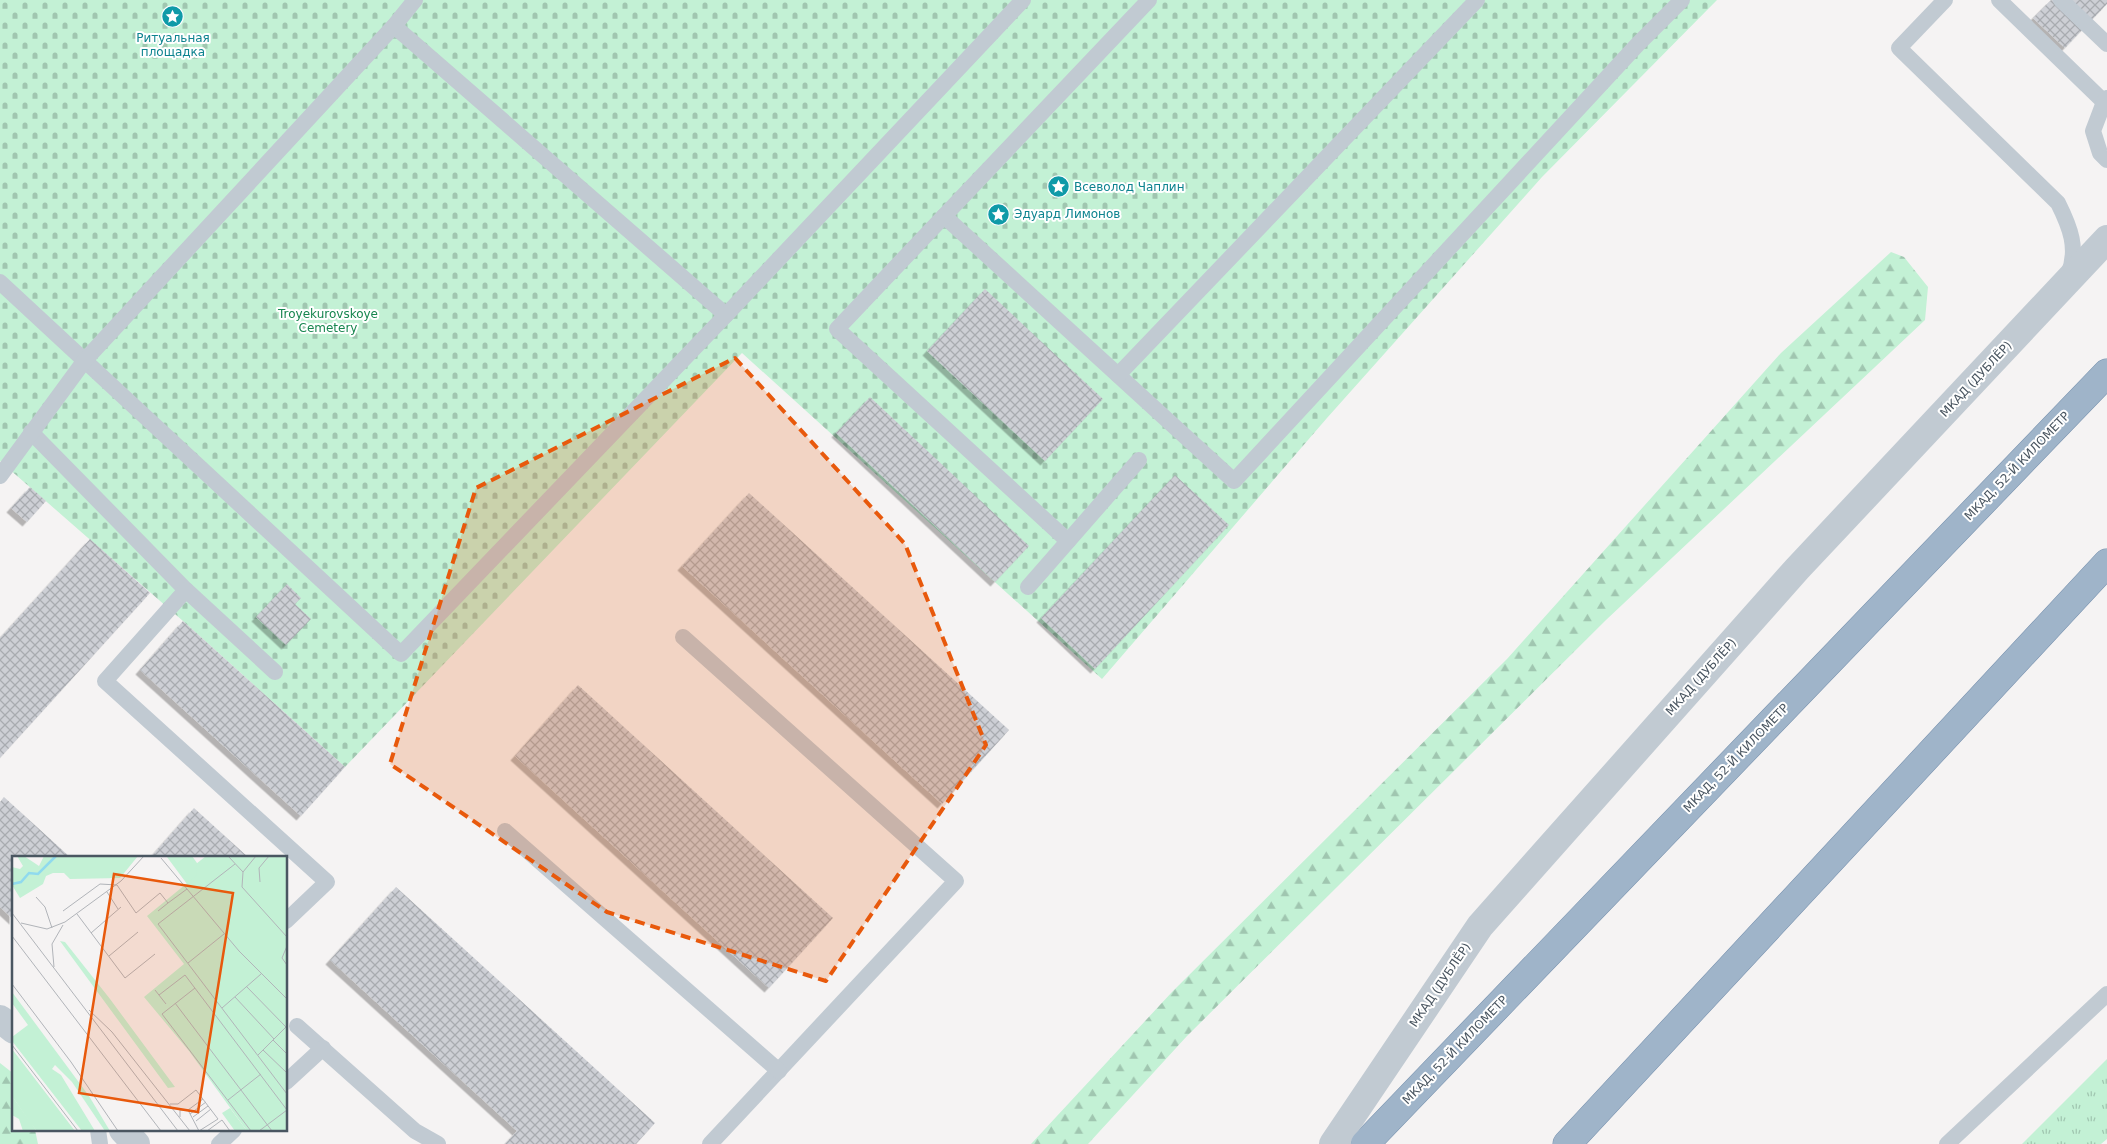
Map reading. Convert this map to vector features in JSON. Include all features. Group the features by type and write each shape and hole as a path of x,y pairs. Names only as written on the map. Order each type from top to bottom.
{"highway":[{"name":"МКАД, 52-Й КИЛОМЕТР","path":"1365,1144 2107,372"},
{"path":"1567,1144 2107,563"}],"street":[{"name":"МКАД (ДУБЛЁР)","path":"1333,1144 1480,926 1797,569 2107,240"},
{"path":"0,1019 12,1028"},
{"path":"125,1132 136,1144"}],"lane":[{"path":"0,476 85,360 416,0"},
{"path":"0,282 401,654 1024,0"},
{"path":"1068,541 837,329 1149,0"},
{"path":"1118,375 1477,0"},
{"path":"944,216 1234,481 1619,64 1682,0"},
{"path":"1945,0 1899,48 2058,203 2068,222 2074,244 2072,265 2064,285"},
{"path":"1999,0 2105,100 2092,130 2100,153 2107,160"},
{"path":"2061,0 2107,44"},
{"path":"394,26 726,315"},
{"path":"31,432 186,590 275,672"},
{"path":"1028,587 1139,460"},
{"path":"186,590 106,681 327,882 288,919"},
{"path":"683,637 956,881 710,1144"},
{"path":"505,831 779,1071"},
{"path":"1947,1144 2107,994"},
{"path":"297,1026 415,1131 438,1144"},
{"path":"288,1080 323,1048"},
{"path":"219,1144 232,1132"}],"highlighted area":[{"path":"735,358 905,544 986,745 826,981 607,912 390,764 476,488"}],"green space":[{"name":"Troyekurovskoye Cemetery","path":"0,0 1717,0 1542,177 1327,418 1102,679 742,353 345,767 183,621 0,461"},
{"path":"1891,252 1904,257 1928,287 1925,320 1606,620 1187,1036 1088,1144 1031,1144 1172,992 1507,659 1781,353"},
{"path":"2107,1059 2107,1139 2101,1144 2022,1144"},
{"path":"0,1063 12,1072 12,1132 35,1132 38,1144 0,1144"}],"building":[{"path":"2051,0 2107,0 2107,4 2065,48 2033,18"},
{"path":"985,289 1103,399 1045,461 927,351"},
{"path":"870,397 1029,546 995,582 836,433"},
{"path":"1175,475 1229,525 1095,669 1041,618"},
{"path":"30,487 46,501 27,522 11,508"},
{"path":"749,493 1009,730 942,804 682,566"},
{"path":"90,539 150,593 0,758 0,638"},
{"path":"287,584 301,598 295,604 311,619 286,645 256,617"},
{"path":"183,621 345,767 301,816 140,670"},
{"path":"578,685 833,918 769,988 515,756"},
{"path":"4,797 69,856 12,856 12,918 0,907 0,802"},
{"path":"194,808 247,856 152,856"},
{"path":"396,887 655,1123 636,1144 505,1144 517,1131 330,960"}],"place":[{"name":"Ритуальная площадка","path":"173,17"},
{"name":"Всеволод Чаплин","path":"1058,187"},
{"name":"Эдуард Лимонов","path":"998,214"}]}
